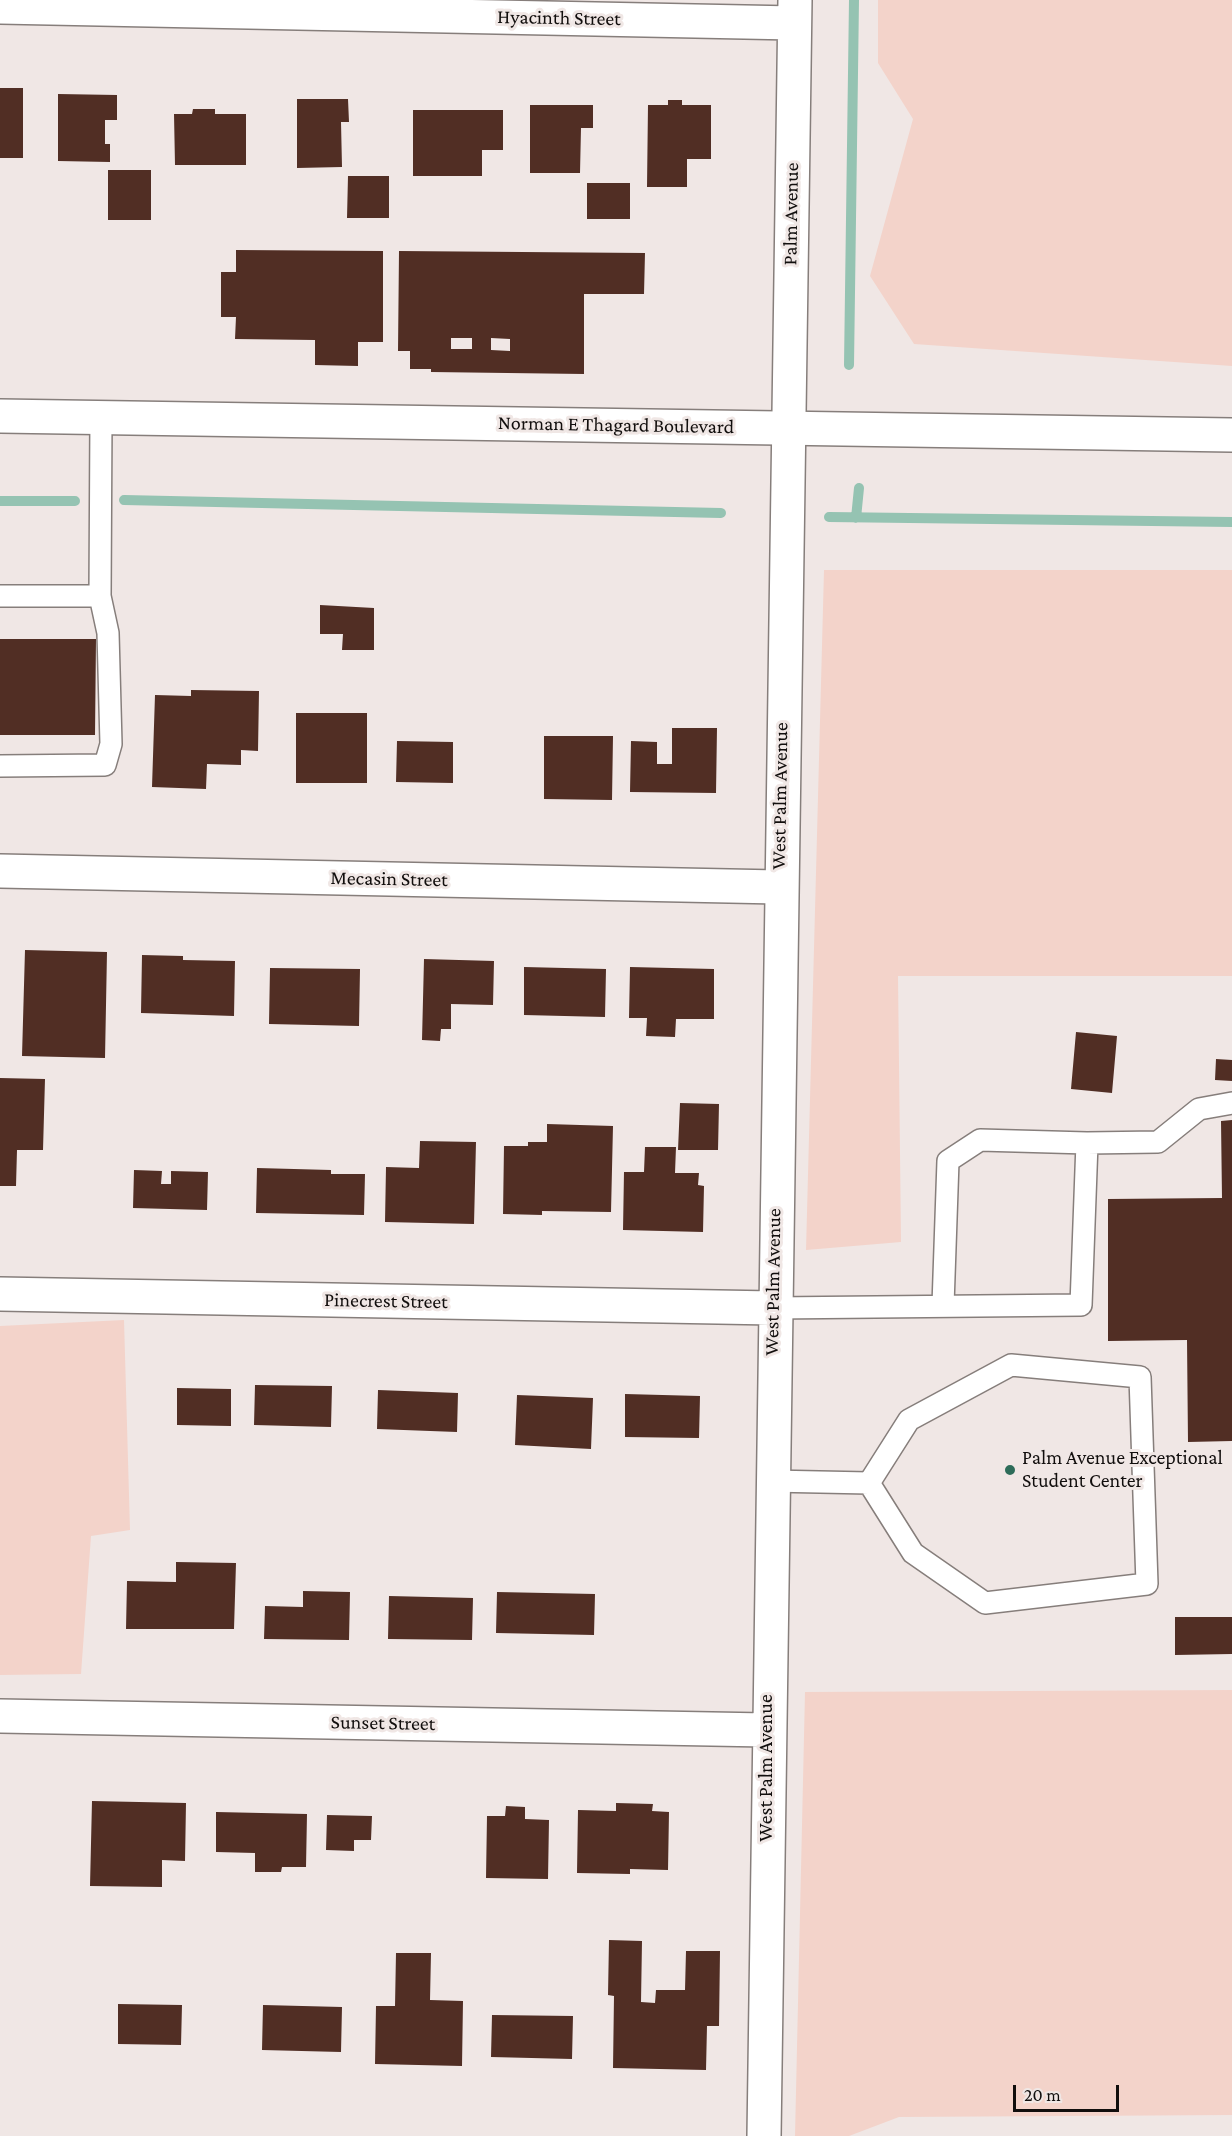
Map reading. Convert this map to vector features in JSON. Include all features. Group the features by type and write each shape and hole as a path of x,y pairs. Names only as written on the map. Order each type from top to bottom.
{"street":[{"name":"Hyacinth Street","path":"0,7 794,12"},
{"name":"Palm Avenue","path":"787,428 794,12"},
{"name":"Norman E Thagard Boulevard","path":"0,416 1232,435"},
{"name":"West Palm Avenue","path":"764,2136 766,1730 787,428"},
{"name":"Mecasin Street","path":"0,872 778,887"},
{"name":"Pinecrest Street","path":"0,1294 773,1308"},
{"name":"Sunset Street","path":"0,1716 766,1730"}],"lane":[{"path":"0,766 105,765 111,744 108,633 100,596 101,417"},
{"path":"0,596 100,596"},
{"path":"943,1305 948,1161 980,1140 1158,1142 1199,1110 1232,1103"},
{"path":"773,1308 1081,1305 1088,1143"},
{"path":"1011,1365 1140,1377 1147,1584 985,1603 913,1553 869,1484 909,1420 1011,1365"},
{"path":"770,1480 869,1484"}],"shaded area":[{"path":"878,0 1232,0 1232,366 914,344 870,276 913,119 878,63"},
{"path":"824,570 1232,570 1232,976 898,976 901,1242 806,1250"},
{"path":"124,1320 130,1530 91,1536 81,1674 0,1675 0,1326"},
{"path":"1232,1690 1232,2115 899,2117 849,2136 795,2136 805,1692"}],"building":[{"path":"0,88 23,88 23,158 0,158"},
{"path":"58,94 117,95 117,120 105,120 105,144 110,144 110,162 58,161"},
{"path":"297,99 348,99 349,122 341,122 342,167 297,168"},
{"path":"668,100 682,100 682,105 711,105 711,159 687,159 687,187 647,187 648,105 668,105"},
{"path":"530,105 593,105 593,128 581,128 580,173 530,173"},
{"path":"193,109 215,109 215,114 246,114 246,165 175,165 174,114 192,114"},
{"path":"413,110 503,110 503,150 482,150 482,176 413,176"},
{"path":"108,170 151,170 151,220 108,220"},
{"path":"348,176 389,176 389,218 347,218"},
{"path":"587,183 630,183 630,219 587,219"},
{"path":"236,250 383,251 383,342 358,342 358,366 315,365 315,340 235,339 236,317 221,317 221,272 236,272"},
{"path":"399,251 645,253 644,294 584,294 584,374 431,372 431,369 410,369 410,351 398,351","holes":["451,338 472,338 472,349 451,349","491,338 510,339 510,351 491,350"]},
{"path":"320,605 374,608 374,650 342,650 343,634 320,634"},
{"path":"0,639 96,639 95,735 0,735"},
{"path":"191,690 259,691 258,751 241,750 241,765 207,764 206,789 152,787 155,695 191,696"},
{"path":"296,713 367,713 367,783 296,783"},
{"path":"672,728 717,728 716,793 630,792 631,741 657,742 657,764 672,764"},
{"path":"544,736 613,736 612,800 544,799"},
{"path":"397,741 453,742 453,783 396,782"},
{"path":"25,950 107,952 105,1058 22,1056"},
{"path":"142,955 183,956 183,960 235,961 234,1016 141,1013"},
{"path":"424,959 494,961 493,1005 451,1004 451,1029 441,1029 440,1041 422,1040"},
{"path":"524,967 606,969 605,1017 524,1015"},
{"path":"630,967 714,969 714,1019 676,1019 675,1037 646,1036 647,1018 629,1018"},
{"path":"270,968 360,969 359,1026 269,1024"},
{"path":"1076,1032 1117,1036 1112,1093 1071,1089"},
{"path":"1216,1059 1232,1060 1232,1081 1215,1080"},
{"path":"0,1078 45,1079 43,1150 17,1150 16,1186 0,1186"},
{"path":"680,1103 719,1104 718,1150 678,1150"},
{"path":"1232,1120 1232,1441 1188,1442 1187,1340 1108,1341 1108,1199 1222,1198 1221,1121"},
{"path":"547,1124 613,1126 611,1212 542,1211 542,1215 503,1214 504,1146 528,1146 528,1142 547,1142"},
{"path":"420,1141 476,1142 474,1224 385,1222 386,1167 419,1168"},
{"path":"645,1147 676,1147 675,1173 699,1173 698,1185 704,1186 703,1232 623,1230 624,1172 644,1172"},
{"path":"257,1168 331,1170 331,1174 365,1174 364,1215 256,1213"},
{"path":"134,1170 162,1171 161,1184 171,1184 171,1171 208,1172 207,1210 133,1208"},
{"path":"255,1385 332,1386 331,1427 254,1425"},
{"path":"177,1388 231,1389 231,1426 177,1425"},
{"path":"378,1390 458,1393 457,1432 377,1429"},
{"path":"625,1394 700,1396 699,1438 625,1437"},
{"path":"517,1395 593,1398 591,1449 515,1445"},
{"path":"176,1562 236,1563 234,1629 126,1629 127,1581 176,1582"},
{"path":"303,1591 350,1592 349,1640 264,1639 265,1606 303,1607"},
{"path":"497,1592 595,1594 594,1635 496,1633"},
{"path":"389,1596 473,1598 472,1640 388,1639"},
{"path":"1175,1617 1232,1617 1232,1654 1175,1655"},
{"path":"92,1801 186,1803 185,1861 162,1860 162,1887 90,1886"},
{"path":"616,1803 653,1804 652,1811 669,1812 668,1870 630,1869 630,1874 577,1873 578,1810 616,1811"},
{"path":"506,1806 525,1807 525,1819 549,1820 548,1879 486,1878 487,1816 505,1816"},
{"path":"216,1812 307,1814 306,1867 282,1867 281,1872 255,1872 255,1853 216,1852"},
{"path":"327,1815 372,1816 371,1840 354,1840 354,1851 326,1850"},
{"path":"609,1940 642,1941 641,2002 655,2003 656,1990 685,1990 686,1951 720,1951 719,2026 707,2026 706,2070 613,2068 614,1996 608,1995"},
{"path":"396,1953 431,1953 430,2000 463,2001 462,2066 375,2064 376,2006 395,2006"},
{"path":"118,2004 182,2005 181,2045 118,2044"},
{"path":"263,2005 342,2007 341,2052 262,2050"},
{"path":"492,2015 573,2016 572,2059 491,2057"}],"waterway":[{"path":"849,365 854,0"},
{"path":"856,518 859,488"},
{"path":"124,500 721,513"},
{"path":"0,501 75,501"},
{"path":"829,517 1232,522"}],"place":[{"name":"Palm Avenue Exceptional Student Center","path":"1010,1470"}]}
